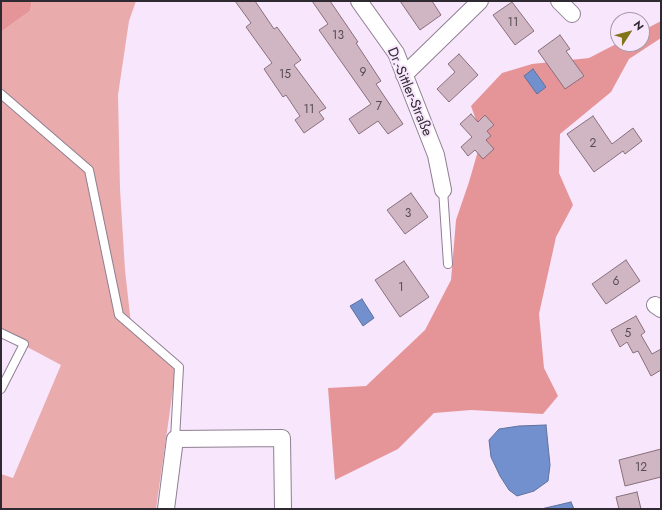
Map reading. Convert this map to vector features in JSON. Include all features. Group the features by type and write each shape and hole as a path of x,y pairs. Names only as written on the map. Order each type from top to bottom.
{"street":[{"name":"Dr.-Sittler-Straße","path":"359,1 396,53 415,105 436,155 443,190"},
{"path":"404,75 480,1"},
{"path":"559,1 572,14"},
{"path":"166,509 175,439 282,438 283,509"}],"lane":[{"path":"1,94 89,170 119,315 179,367 175,439"},
{"path":"443,190 448,264"},
{"path":"1,333 24,344 1,389"}],"shaded area":[{"path":"1,1 32,1 30,11 1,32"},
{"path":"32,1 136,1 129,21 118,95 120,189 125,270 131,324 177,361 156,509 1,509 1,474 13,478 61,365 1,333 1,32 30,11"},
{"path":"661,21 661,38 650,45 650,27"},
{"path":"610,47 610,52 640,52 629,59 611,92 560,134 559,173 573,205 556,237 539,314 544,368 558,396 543,414 471,410 434,413 398,449 335,480 328,388 366,386 425,330 451,280 456,220 482,137 471,106 502,73 532,64 589,58"}],"water":[{"path":"533,69 546,87 537,94 524,76"},
{"path":"362,299 374,318 363,326 350,306"},
{"path":"546,425 550,465 548,481 534,491 517,496 509,490 500,476 491,457 489,440 499,429 519,426"},
{"path":"571,502 574,509 541,509"}],"building":[{"path":"235,1 255,1 274,29 277,27 301,60 294,65 326,108 319,112 324,119 304,133 295,120 300,116 286,95 283,97 264,69 272,63 246,27 251,23"},
{"path":"312,1 330,1 358,42 356,43 381,81 376,84 403,124 388,134 378,121 359,134 349,119 371,104 319,30 328,24"},
{"path":"400,1 432,1 441,15 420,30"},
{"path":"512,2 534,31 515,45 493,15"},
{"path":"560,35 570,49 566,51 584,76 565,89 538,51"},
{"path":"459,54 478,75 449,102 437,89 455,72 448,64"},
{"path":"471,114 478,122 485,115 494,125 487,131 491,136 486,140 494,149 483,159 475,150 468,156 461,147 472,137 460,124"},
{"path":"593,116 612,144 633,128 642,141 625,154 623,151 594,172 567,134"},
{"path":"411,193 428,217 405,234 387,210"},
{"path":"626,260 640,281 606,304 592,284"},
{"path":"404,261 429,297 400,317 375,280"},
{"path":"636,316 645,332 641,335 652,354 661,349 661,370 651,376 638,351 633,353 627,342 620,347 611,330"},
{"path":"661,449 661,477 625,486 619,460"},
{"path":"637,492 641,509 619,509 616,497"}]}
